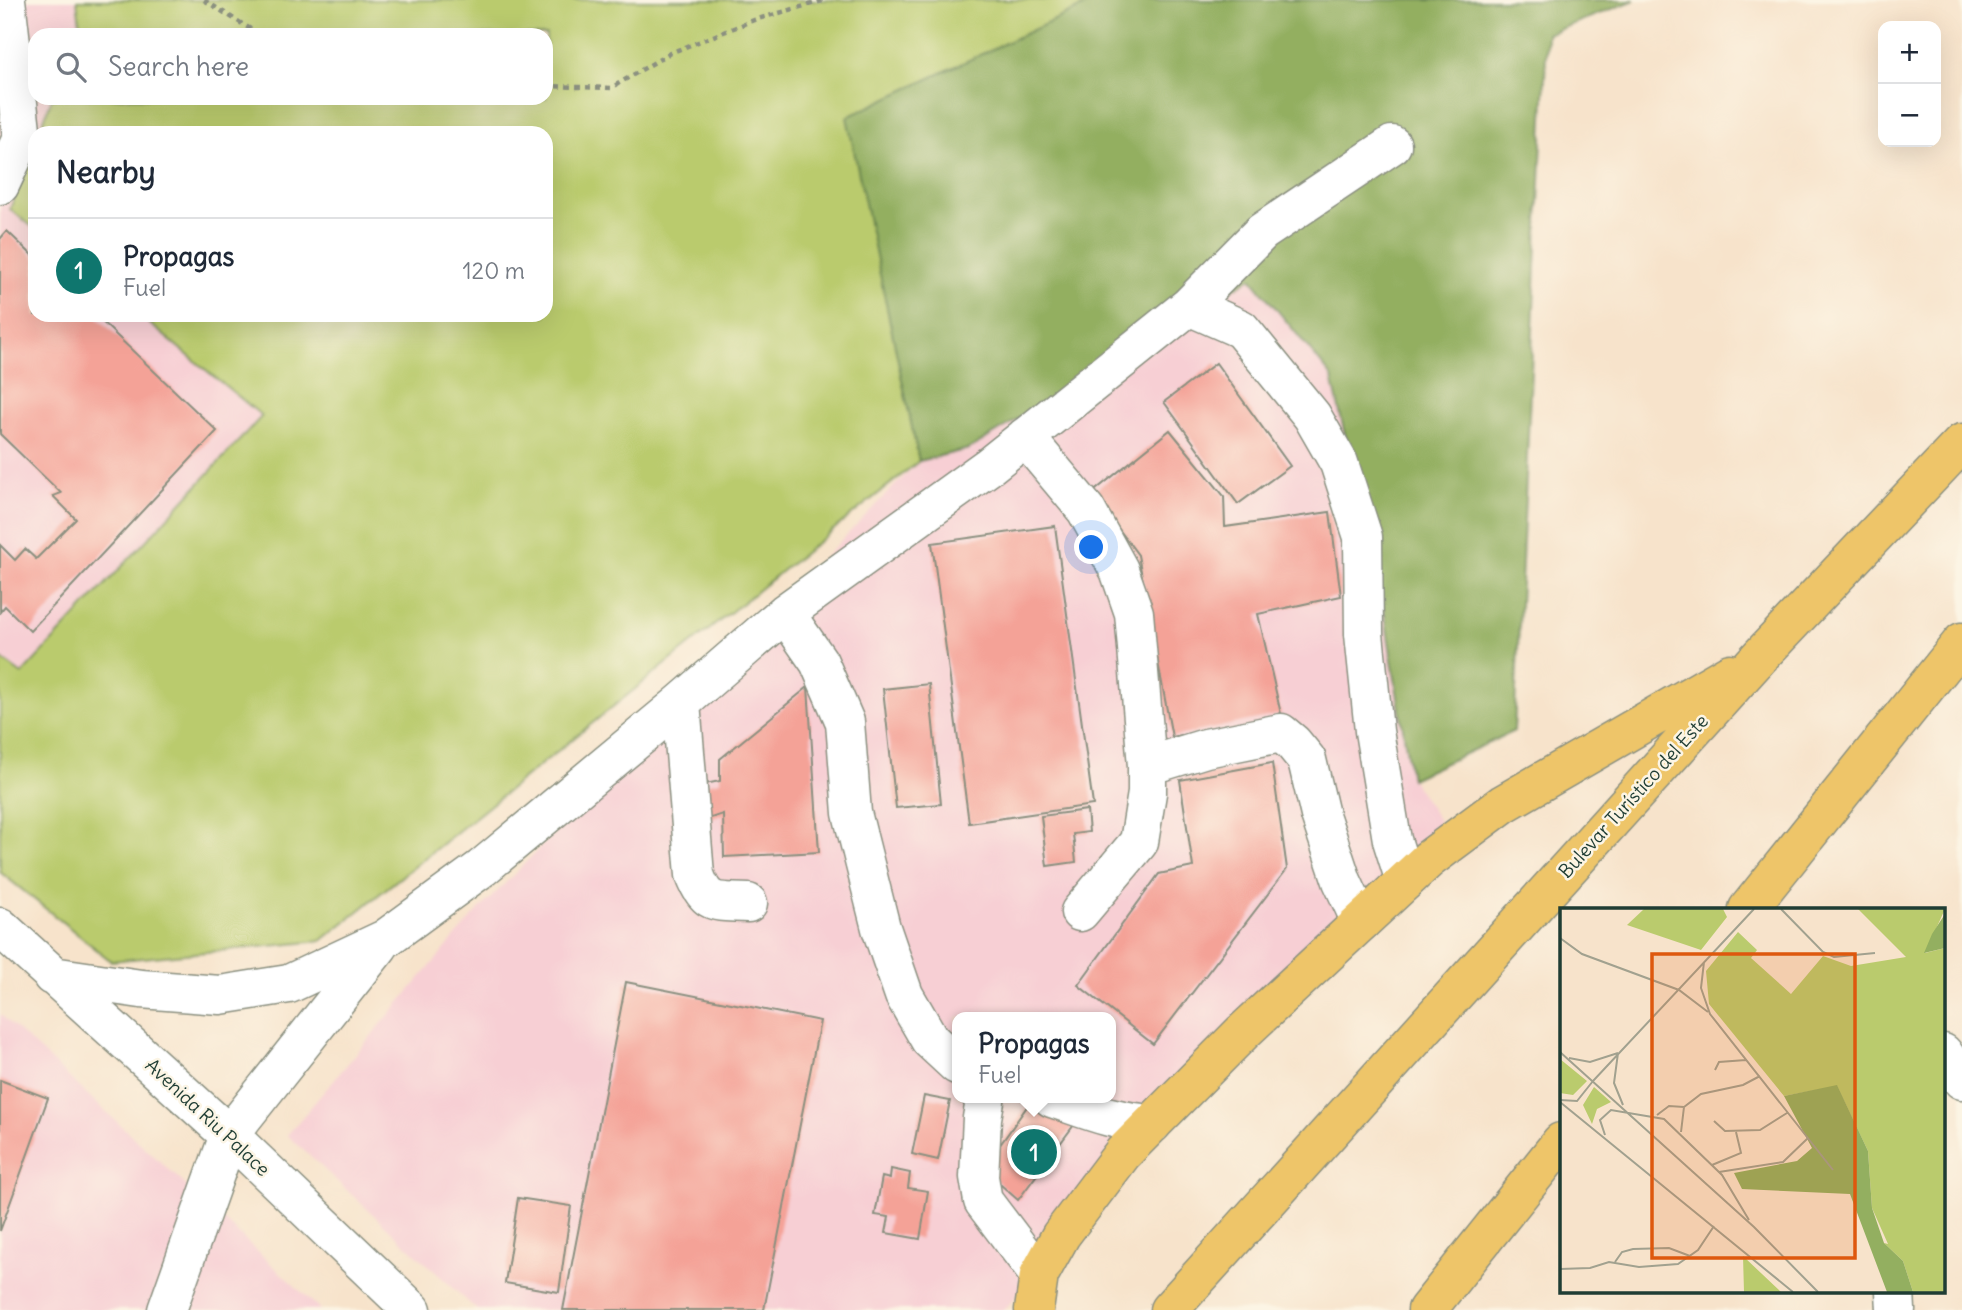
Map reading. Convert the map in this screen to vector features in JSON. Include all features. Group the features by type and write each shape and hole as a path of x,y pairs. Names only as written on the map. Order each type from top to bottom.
{"highway":[{"name":"Bulevar Turístico del Este","path":"1169,1310 1762,654 1962,443"},
{"path":"1750,908 1962,642"},
{"path":"1036,1292 1061,1236 1123,1153 1243,1032 1429,859 1503,804 1762,654"},
{"path":"1427,1310 1560,1143"}],"street":[{"path":"0,185 22,138 6,0"},
{"path":"52,976 141,989 220,995 289,985 385,939 482,868 785,613 988,467 1189,306 1262,232 1392,145"},
{"path":"1189,306 1241,329 1312,416 1339,463 1363,537 1364,634 1374,731 1392,840 1405,881"},
{"path":"1024,437 1086,510 1119,570 1134,613 1147,766 1147,793 1139,842 1080,912"},
{"path":"785,613 819,662 845,722 852,813 881,928 904,995 930,1040 952,1060"},
{"path":"681,702 695,875 701,892 714,901 748,903"},
{"path":"1147,766 1206,748 1281,733 1307,760 1320,815 1342,881 1361,922"},
{"name":"Avenida Riu Palace","path":"0,927 229,1135 412,1310"},
{"path":"167,1310 229,1135 385,939"},
{"path":"985,1103 979,1177 983,1201 1036,1292"},
{"path":"1065,1103 1100,1116 1152,1124"},
{"path":"1895,1292 1896,1310"}],"path":[{"path":"204,0 249,28"},
{"path":"553,86 611,88 670,53 754,20 826,0"}],"shaded area":[{"path":"0,0 77,0 79,28 28,28 28,105 49,105 41,126 28,126 28,161 10,209 28,223 28,322 148,322 262,416 22,675 0,658"},
{"path":"1251,278 1332,377 1385,616 1411,778 1439,821 1004,1310 477,1310 287,1135 475,914 919,461 969,449"},
{"path":"0,1014 321,1310 0,1310"}],"green space":[{"path":"77,0 1097,0 848,117 919,461 321,941 111,961 0,872 0,658 22,674 262,416 148,322 553,322 553,126 42,126 49,105 553,105 553,28 79,28"},
{"path":"1097,0 1635,0 1547,34 1514,731 1411,779 1385,616 1332,377 1251,278 969,449 919,461 847,117"},
{"path":"28,161 28,223 10,209"}],"building":[{"path":"7,231 28,251 28,322 102,322 217,431 30,631 5,606 0,612 0,545 15,560 25,549 36,559 76,519 53,496 61,493 0,434 0,239"},
{"path":"1216,363 1290,466 1238,504 1164,402"},
{"path":"1170,430 1224,496 1225,527 1330,512 1341,596 1258,614 1281,714 1172,737 1138,555 1092,493"},
{"path":"1055,526 1093,805 969,823 932,543"},
{"path":"929,684 941,804 896,808 883,689"},
{"path":"808,687 819,852 724,857 723,814 708,819 705,784 720,781 720,759"},
{"path":"1272,763 1287,869 1153,1044 1116,1015 1116,1012 1112,1012 1078,985 1159,874 1193,867 1180,780"},
{"path":"1087,810 1089,832 1073,834 1076,862 1047,866 1041,816"},
{"path":"626,982 820,1021 764,1310 563,1310"},
{"path":"0,1080 48,1098 0,1231"},
{"path":"924,1096 950,1101 938,1160 912,1154"},
{"path":"1029,1103 1090,1103 1018,1200 983,1169"},
{"path":"891,1169 910,1173 908,1188 928,1191 920,1239 886,1233 889,1217 875,1215 882,1177 890,1179"},
{"path":"518,1198 571,1206 559,1292 505,1283"}],"place":[{"name":"Propagas","path":"1034,1152"}]}
